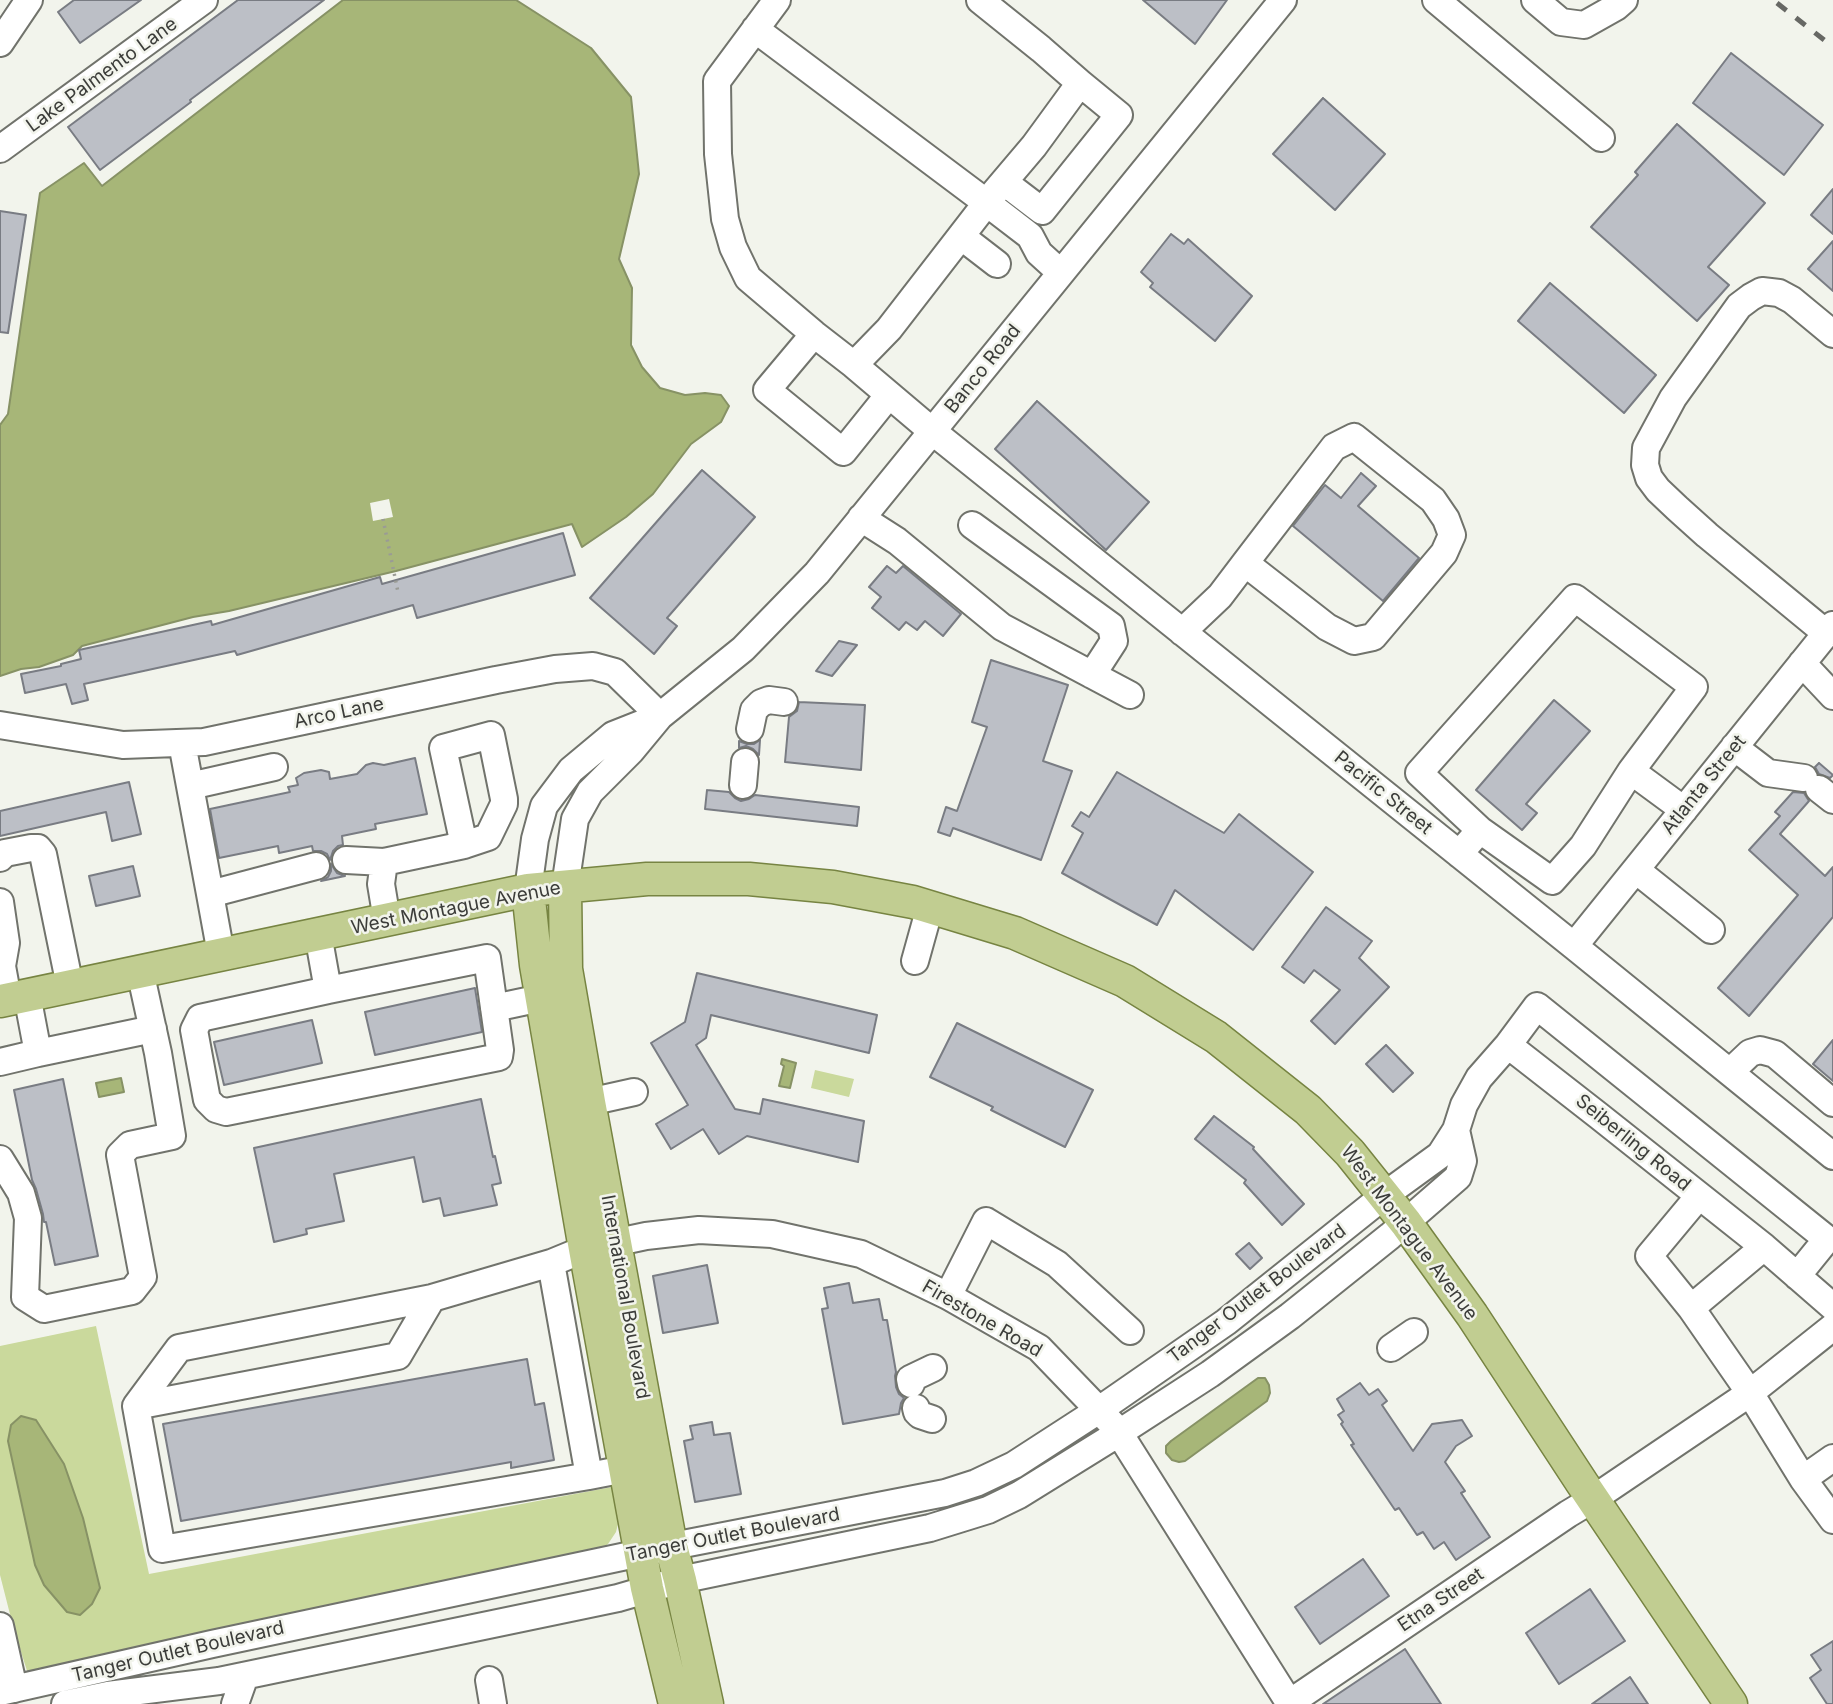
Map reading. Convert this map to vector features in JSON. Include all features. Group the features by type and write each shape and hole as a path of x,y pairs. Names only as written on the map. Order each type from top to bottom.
{"main road":[{"name":"West Montague Avenue","path":"12,998 528,890 647,879 750,879 833,887 914,902 1015,933 1125,981 1216,1037 1308,1110 1350,1153 1385,1195 1472,1315 1731,1704"},
{"name":"International Boulevard","path":"565,887 566,969 589,1102 600,1246 625,1469 656,1550 680,1580 707,1704"},
{"name":"International Boulevard","path":"528,890 541,998 600,1246 656,1550 647,1588 675,1704"}],"street":[{"path":"0,43 29,0"},
{"name":"Lake Palmento Lane","path":"2,143 204,0"},
{"name":"Pacific Street","path":"777,0 717,81 718,154 726,219 733,247 748,278 888,396 1833,1156"},
{"path":"980,0 1119,115 1042,211 1004,182"},
{"name":"Banco Road","path":"565,887 575,819 590,792 631,751 660,716 743,649 817,573 1283,0"},
{"path":"1436,0 1601,138"},
{"path":"1535,0 1561,22 1584,25 1624,0"},
{"path":"755,29 949,174 1026,250 1039,253 1061,273"},
{"path":"854,365 890,330 1080,83"},
{"path":"962,237 997,264"},
{"path":"1829,629 1707,535 1654,484 1645,465 1646,448 1673,398 1739,306 1751,297 1762,291 1779,293 1792,300 1833,334"},
{"path":"814,334 766,390 843,452 888,396"},
{"path":"1182,632 1220,596 1245,563 1334,447 1354,437 1433,500 1446,519 1452,535 1444,553 1373,637 1354,641 1327,627 1245,563"},
{"path":"861,518 897,541 1002,627 1130,695"},
{"path":"972,525 1111,626 1114,640 1092,675"},
{"path":"1575,598 1694,687 1631,771 1583,846 1552,881 1480,830 1419,773 1575,598"},
{"name":"Atlanta Street","path":"1574,946 1829,629"},
{"path":"1802,663 1833,696"},
{"name":"Arco Lane","path":"0,725 123,745 204,742 555,668 593,666 615,673 634,688 660,716"},
{"path":"750,729 754,710 761,703 769,700 784,702"},
{"name":"Banco Road","path":"528,890 535,839 544,806 571,770 613,735 660,716"},
{"path":"182,743 221,954"},
{"path":"1734,747 1768,773 1819,789"},
{"path":"190,786 274,767"},
{"path":"1631,771 1684,810"},
{"path":"1459,854 1480,830"},
{"path":"346,860 384,862 464,845"},
{"path":"0,858 5,853 31,848 38,848 43,854 71,986"},
{"path":"384,862 381,884 387,920"},
{"path":"210,894 316,866"},
{"path":"1636,870 1711,930"},
{"path":"0,902 6,943 2,965 12,998 38,1053"},
{"path":"915,961 930,907"},
{"path":"317,934 328,990"},
{"path":"487,958 499,1057 226,1112 216,1109 207,1100 194,1030 200,1018 328,990 487,958"},
{"path":"0,1159 21,1193 28,1217 25,1297 44,1308 132,1291 143,1278 120,1155 130,1145 173,1136 140,971"},
{"path":"494,1008 541,998"},
{"path":"1385,1195 1440,1155 1456,1130 1464,1105 1479,1078 1537,1006 1826,1239 1797,1276"},
{"path":"0,1062 153,1029"},
{"name":"Seiberling Road","path":"1508,1045 1764,1247 1833,1307"},
{"path":"1730,1072 1750,1053 1760,1050 1775,1054 1833,1103"},
{"path":"589,1102 634,1092"},
{"path":"1406,1223 1458,1177 1464,1161 1456,1130"},
{"name":"Tanger Outlet Boulevard","path":"7,1691 238,1638 656,1550 944,1493 976,1483 1014,1465 1226,1322 1385,1195"},
{"path":"1699,1196 1649,1256 1691,1308 1750,1393 1803,1479 1833,1520"},
{"path":"948,1296 986,1221 1057,1264 1130,1331"},
{"name":"Tanger Outlet Boulevard","path":"65,1704 108,1695 244,1676 618,1598 680,1580 914,1532 988,1510 1019,1495 1210,1374 1290,1316 1406,1223"},
{"name":"Firestone Road","path":"136,1406 179,1348 432,1298 551,1264 600,1246 667,1233 699,1230 772,1234 861,1254 948,1296 1039,1348 1099,1410 1119,1433 1289,1704"},
{"path":"1691,1308 1764,1247"},
{"path":"551,1264 589,1476"},
{"path":"432,1298 398,1356 136,1406 162,1549 625,1469"},
{"name":"Etna Street","path":"1289,1704 1750,1393 1833,1327"},
{"path":"1391,1348 1414,1332"},
{"path":"920,1404 910,1379 933,1368"},
{"path":"1803,1479 1833,1458"},
{"path":"0,1626 7,1691"},
{"path":"235,1704 244,1676 238,1638"},
{"path":"187,1685 211,1698 214,1704"}],"path":[{"path":"383,519 398,593"}],"shaded area":[{"path":"343,0 516,0 591,48 631,97 639,174 619,259 632,288 631,345 642,367 660,388 685,395 721,395 729,406 721,422 691,444 653,494 626,517 582,547 572,524 396,571 229,611 193,617 82,646 73,655 39,667 0,676 0,425 8,414 40,193 84,163 102,186"},
{"path":"782,1059 796,1063 790,1088 779,1086 784,1066 781,1064"},
{"path":"815,1070 854,1079 849,1097 811,1088"},
{"path":"121,1078 124,1092 99,1097 96,1083"},
{"path":"96,1326 149,1574 612,1487 618,1524 616,1532 601,1549 29,1677 0,1575 0,1346","holes":["8,1441 64,1464 83,1518 100,1588 92,1604 44,1585 35,1565"]},
{"path":"1258,1378 1265,1378 1269,1385 1267,1401 1185,1461 1172,1460 1166,1453 1166,1446 1171,1441"},
{"path":"21,1416 36,1420 64,1464 83,1518 100,1588 92,1604 80,1615 67,1612 44,1585 35,1565 8,1441 11,1425"}],"pier":[{"path":"389,499 393,517 373,521 370,503"}],"building":[{"path":"74,0 141,0 80,43 58,12"},
{"path":"238,0 324,0 100,170 68,127"},
{"path":"1143,0 1227,0 1195,44"},
{"path":"1731,53 1823,125 1784,175 1693,103"},
{"path":"1323,98 1385,154 1335,210 1273,154"},
{"path":"1677,124 1765,203 1708,267 1729,285 1697,321 1591,227 1638,175 1635,172"},
{"path":"1833,189 1833,234 1811,215"},
{"path":"0,211 26,215 8,333 0,332"},
{"path":"1171,234 1184,244 1188,239 1252,296 1215,341 1150,287 1153,283 1141,272"},
{"path":"1833,241 1833,291 1808,269"},
{"path":"1550,283 1656,375 1624,413 1518,321"},
{"path":"1037,401 1149,502 1106,550 995,449"},
{"path":"702,470 755,517 667,618 677,626 654,654 590,598"},
{"path":"1361,473 1376,486 1358,506 1419,558 1383,601 1293,526 1325,485 1341,498"},
{"path":"563,533 575,575 417,618 413,605 237,655 235,651 84,684 88,700 72,704 66,684 25,693 21,674 81,659 79,650 211,621 212,625 380,577 382,584"},
{"path":"887,566 896,573 903,566 961,614 943,636 925,621 917,630 906,622 899,630 872,608 881,597 869,587"},
{"path":"839,641 857,645 832,676 816,671"},
{"path":"991,660 1068,685 1043,761 1072,771 1041,860 953,828 950,836 938,832 946,807 957,811 987,727 972,722"},
{"path":"1554,700 1590,731 1526,804 1537,813 1522,830 1476,790"},
{"path":"799,702 865,705 861,770 785,762 789,717 797,711"},
{"path":"760,740 759,755 746,746 739,748 739,741 754,744"},
{"path":"415,758 427,814 375,824 376,829 342,836 343,845 333,851 330,860 327,854 313,851 312,846 279,853 278,846 219,858 210,809 290,792 288,787 298,785 296,778 304,773 321,770 329,772 330,779 357,774 366,765 373,763 384,765"},
{"path":"1819,763 1833,775 1830,778 1819,774 1815,767"},
{"path":"1117,772 1224,833 1239,814 1313,872 1253,950 1175,890 1157,925 1062,873 1083,833 1072,826 1081,812 1089,817"},
{"path":"129,782 141,834 112,841 106,812 0,836 0,811"},
{"path":"707,790 729,792 741,801 755,795 859,807 857,826 705,809"},
{"path":"1793,792 1804,793 1809,801 1780,834 1825,876 1833,867 1833,917 1749,1016 1718,988 1798,895 1749,850 1780,816 1775,812"},
{"path":"331,864 337,873 345,876 321,881 328,877"},
{"path":"133,866 140,896 96,906 89,876"},
{"path":"1326,907 1372,941 1359,958 1389,987 1335,1044 1311,1021 1340,990 1314,970 1304,983 1282,967"},
{"path":"697,973 877,1015 869,1053 711,1015 706,1038 696,1045 735,1109 760,1114 763,1099 864,1121 858,1162 747,1136 719,1154 703,1129 671,1149 656,1124 688,1105 651,1043 685,1022"},
{"path":"475,988 482,1032 375,1055 365,1012"},
{"path":"312,1020 322,1063 224,1085 214,1042"},
{"path":"957,1023 1093,1090 1065,1147 991,1110 993,1107 930,1077"},
{"path":"1833,1040 1833,1081 1813,1064"},
{"path":"1386,1045 1413,1073 1393,1092 1366,1064"},
{"path":"63,1079 98,1256 55,1265 46,1222 32,1180 14,1090"},
{"path":"481,1099 501,1183 492,1185 497,1205 444,1216 440,1198 423,1202 414,1157 334,1174 344,1221 306,1229 307,1234 274,1242 254,1148"},
{"path":"1214,1116 1254,1147 1304,1204 1282,1225 1244,1183 1246,1180 1195,1139"},
{"path":"1249,1243 1262,1258 1250,1269 1236,1254"},
{"path":"707,1265 718,1323 663,1333 653,1276"},
{"path":"849,1283 853,1303 879,1299 883,1320 887,1320 896,1387 904,1398 899,1414 843,1424 822,1309 828,1308 824,1288"},
{"path":"527,1359 535,1405 544,1403 554,1460 511,1468 511,1462 181,1521 163,1424"},
{"path":"1360,1383 1369,1395 1378,1389 1387,1401 1382,1405 1413,1451 1432,1424 1462,1420 1472,1436 1456,1446 1445,1462 1465,1491 1461,1493 1490,1537 1456,1560 1444,1542 1434,1549 1423,1532 1417,1535 1399,1508 1395,1510 1351,1445 1354,1444 1338,1415 1344,1411 1337,1399"},
{"path":"712,1422 714,1435 730,1433 741,1494 695,1502 684,1441 693,1439 690,1426"},
{"path":"1363,1559 1389,1596 1320,1644 1295,1607"},
{"path":"1590,1589 1625,1641 1559,1684 1526,1633"},
{"path":"1833,1641 1833,1704 1827,1704 1810,1678 1821,1670 1811,1655"},
{"path":"1405,1649 1441,1704 1323,1704"},
{"path":"1630,1677 1648,1704 1592,1704"}],"railway":[{"path":"1777,3 1833,47"}]}
